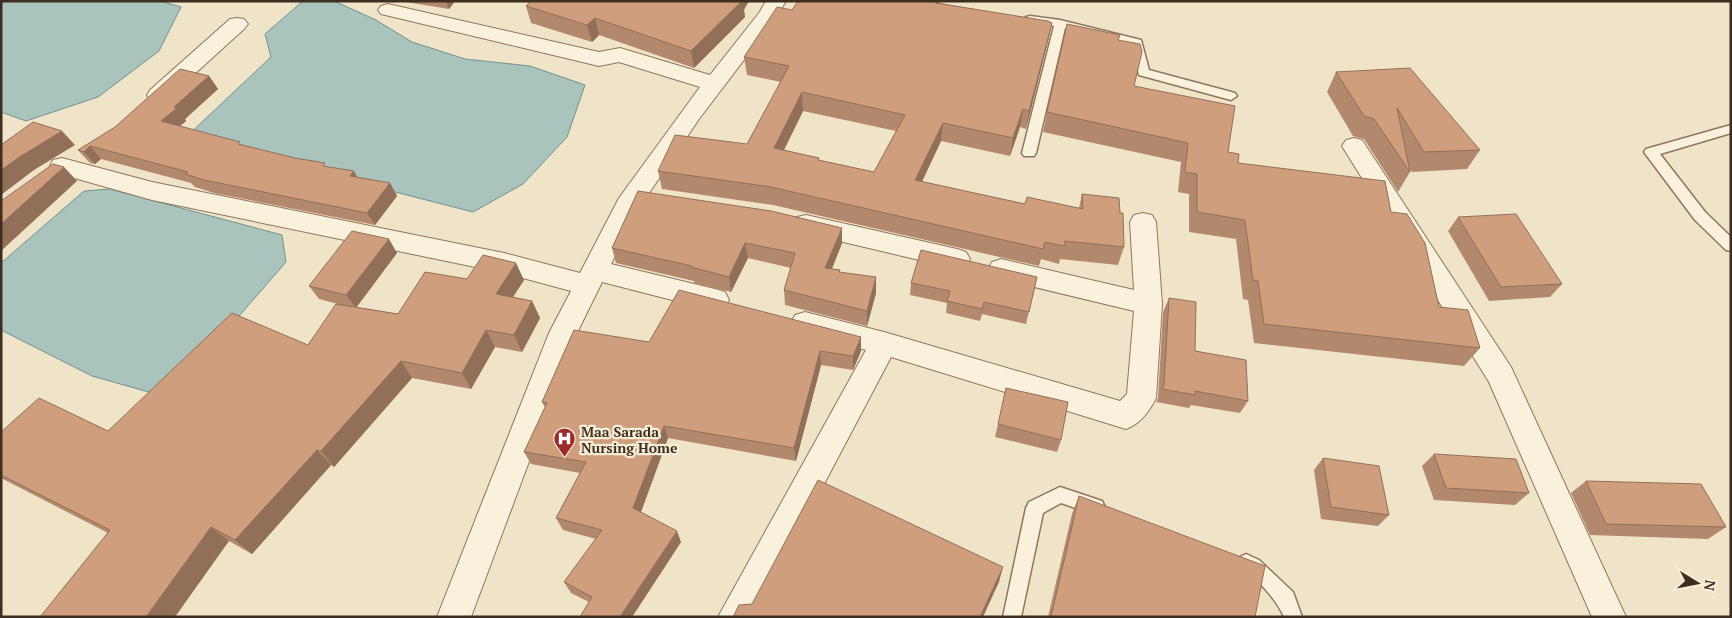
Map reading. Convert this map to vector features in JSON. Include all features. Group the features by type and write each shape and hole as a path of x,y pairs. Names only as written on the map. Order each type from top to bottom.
{"street":[{"path":"454,617 564,333 628,204 715,84 768,15 776,1"},
{"path":"388,10 599,59 620,55 715,84"},
{"path":"144,107 237,24"},
{"path":"1354,146 1501,376 1609,617"},
{"path":"85,152 53,172 504,263 592,277 740,306"},
{"path":"635,195 662,200"},
{"path":"782,218 1148,304"},
{"path":"778,316 884,343 1126,416 1141,398 1148,304 1143,222"},
{"path":"734,617 884,343"}],"lane":[{"path":"1021,18 1060,23 1136,43 1144,72 1231,96"},
{"path":"1028,153 1060,23"},
{"path":"1731,129 1651,152 1700,216 1731,246"},
{"path":"1012,617 1035,508 1060,495 1110,512"},
{"path":"1226,556 1253,566 1286,598 1293,617"}],"water":[{"path":"1,1 160,1 181,7 159,51 98,97 26,121 1,112"},
{"path":"303,1 334,1 376,20 412,42 465,59 530,66 585,85 567,137 523,184 473,212 185,138 271,57 265,34"},
{"path":"110,189 282,235 286,262 220,338 152,393 92,376 1,330 1,263 84,191"}],"building":[{"path":"531,1 742,1 691,51 595,18 587,25 526,6"},
{"path":"798,1 937,1 936,3 1052,23 1029,111 1023,109 1013,138 943,123 915,180 1025,204 1027,197 1083,209 1082,194 1119,198 1120,213 1123,213 1124,247 1065,241 1064,246 1045,242 1043,249 771,187 658,171 675,135 747,144 789,66 744,57 777,7 792,10","holes":["802,92 905,115 874,172 774,148"]},
{"path":"1067,24 1120,35 1118,40 1140,44 1142,52 1134,86 1235,106 1228,152 1239,154 1238,163 1385,181 1391,212 1407,214 1425,243 1439,307 1468,310 1480,348 1264,324 1258,281 1253,280 1245,220 1197,212 1197,174 1185,172 1188,143 1047,112"},
{"path":"1410,68 1480,150 1424,152 1397,108 1410,172 1374,119 1364,116 1336,72"},
{"path":"180,69 209,76 161,121 240,142 238,144 295,158 325,163 323,166 354,171 350,176 390,183 367,213 204,180 185,174 188,172 90,146 84,152 78,150 115,127"},
{"path":"33,122 62,131 1,170 1,145"},
{"path":"53,164 64,167 1,224 1,201"},
{"path":"638,191 771,211 842,228 825,268 840,270 839,272 876,277 867,311 784,290 795,253 745,243 729,277 692,266 612,248"},
{"path":"1516,214 1562,284 1501,287 1458,217"},
{"path":"352,231 389,239 346,295 309,286"},
{"path":"921,250 1037,277 1029,312 984,302 982,309 947,301 950,291 911,283"},
{"path":"483,255 516,263 496,294 532,301 514,335 486,330 462,373 401,361 321,451 317,450 235,540 211,527 146,617 40,617 110,530 1,475 1,432 39,398 108,431 232,313 308,345 336,304 398,314 425,272 467,279"},
{"path":"679,290 861,337 853,356 820,351 794,448 664,426 633,508 677,531 620,617 580,617 592,597 564,582 602,530 556,518 586,462 524,452 547,403 542,402 574,330 649,342"},
{"path":"1169,298 1196,302 1195,351 1246,360 1248,401 1195,391 1195,395 1162,389 1164,385"},
{"path":"1006,388 1068,402 1061,440 998,424"},
{"path":"1434,454 1516,459 1529,493 1446,488"},
{"path":"1323,458 1379,466 1389,515 1331,507"},
{"path":"818,480 1003,567 980,617 733,617 739,605 752,604"},
{"path":"1586,481 1701,484 1726,527 1606,524"},
{"path":"1079,496 1265,566 1255,617 1051,617"}],"place":[{"name":"Maa Sarada Nursing Home","path":"565,458"}]}
